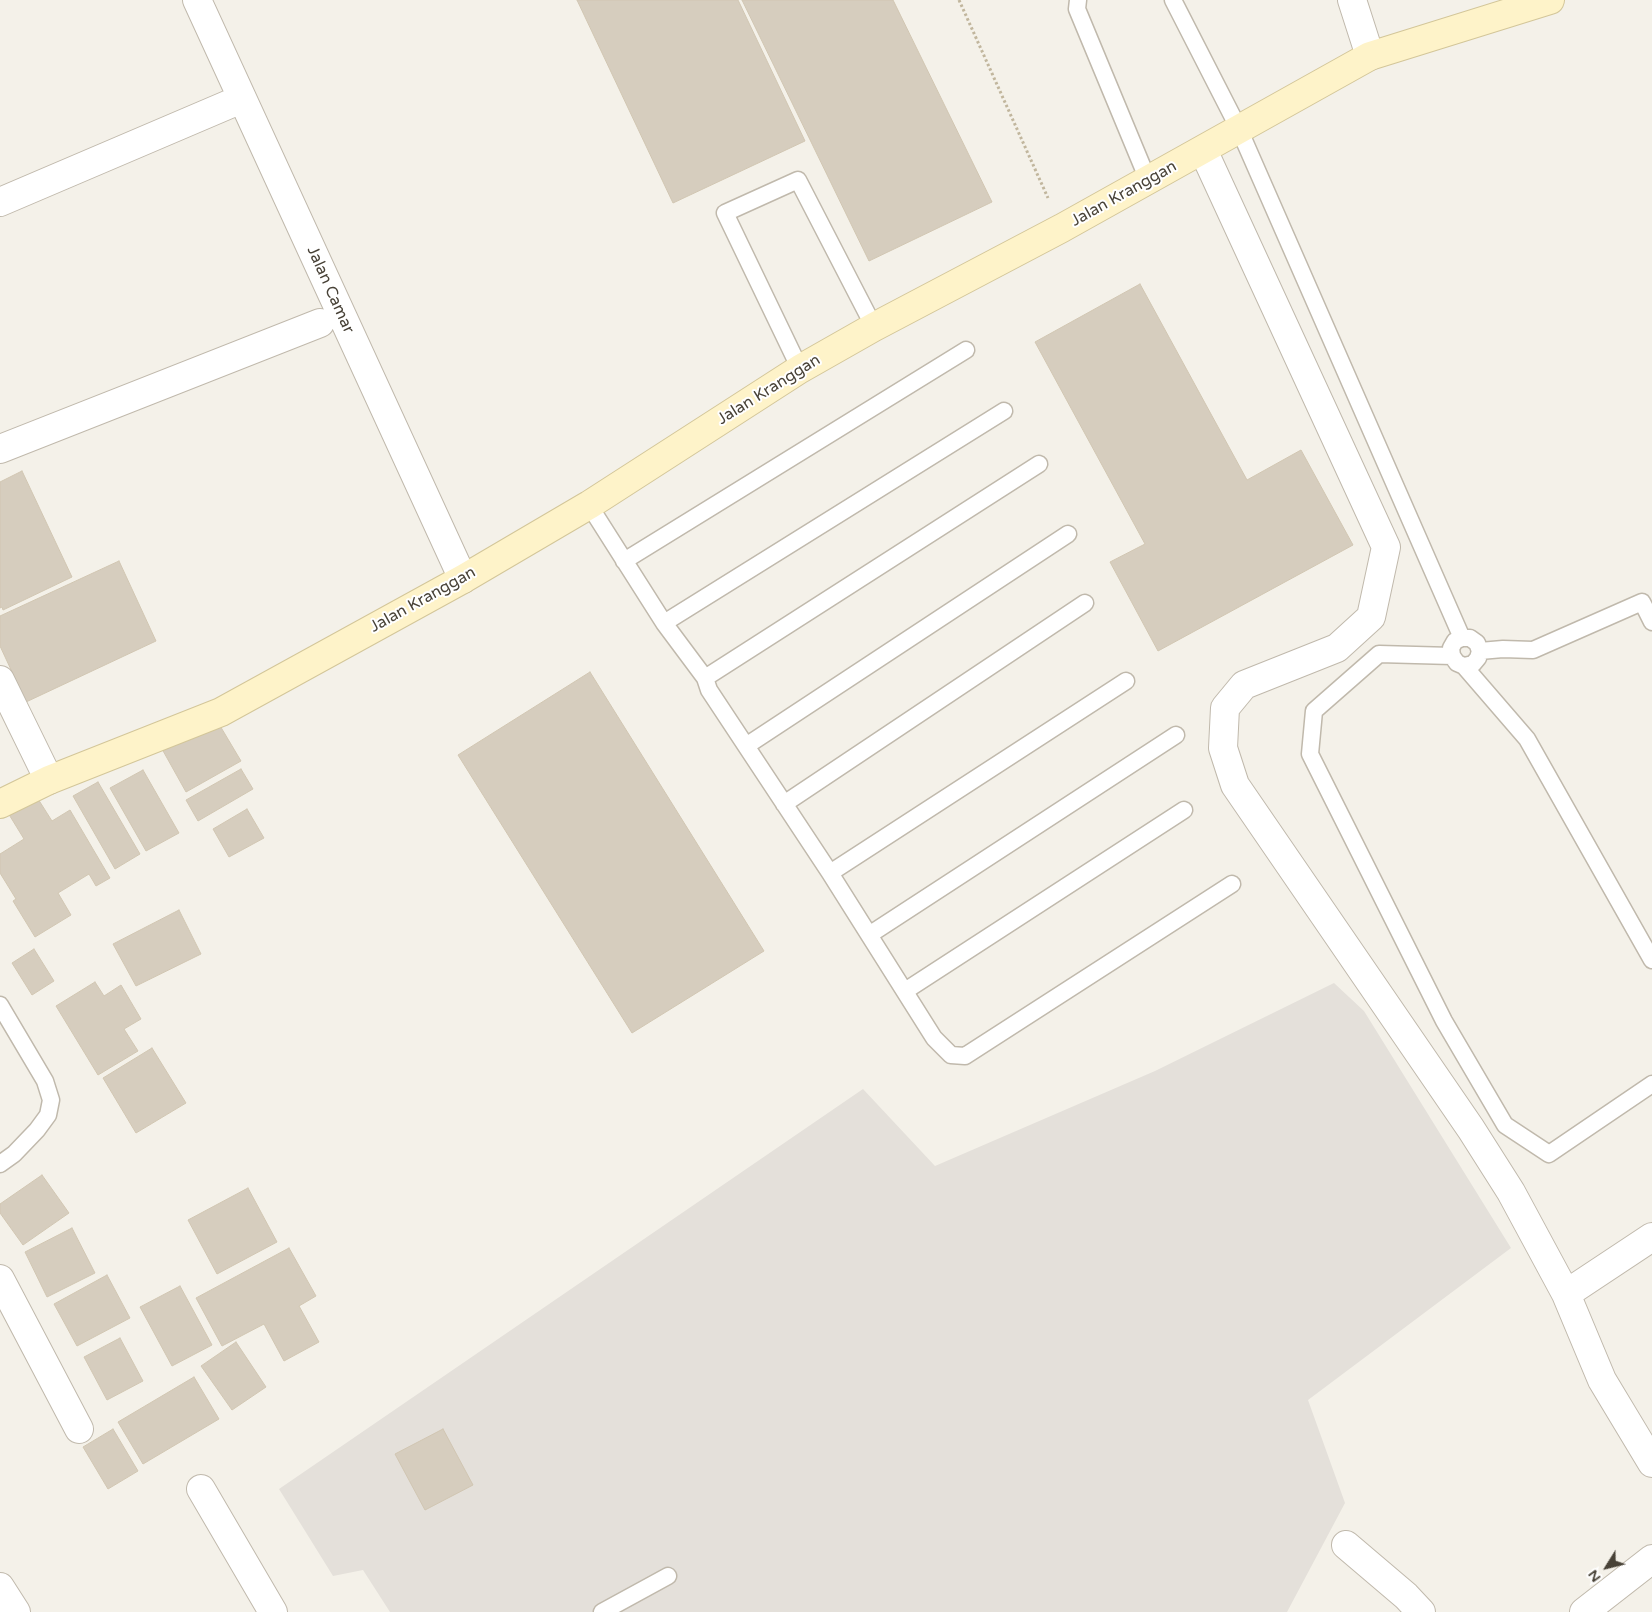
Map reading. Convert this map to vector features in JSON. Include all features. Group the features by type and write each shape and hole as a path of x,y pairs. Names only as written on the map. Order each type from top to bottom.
{"main road":[{"name":"Jalan Kranggan","path":"0,804 49,780 221,712 463,579 589,505 800,369 874,327 1062,228 1370,56 1550,0"}],"street":[{"name":"Jalan Camar","path":"197,0 463,579"},
{"path":"1352,0 1370,56"},
{"path":"0,202 232,103"},
{"path":"1202,150 1386,547 1371,617 1337,648 1244,686 1225,708 1223,748 1235,785 1471,1129 1511,1192 1566,1294 1602,1380 1652,1463"},
{"path":"0,449 320,323"},
{"path":"0,680 49,780"},
{"path":"1566,1294 1652,1237"},
{"path":"0,1279 79,1429"},
{"path":"201,1489 273,1612"},
{"path":"1346,1545 1406,1596 1421,1612"},
{"path":"1584,1612 1652,1559"},
{"path":"0,1587 16,1612"}],"lane":[{"path":"1078,0 1077,9 1148,180"},
{"path":"1173,0 1240,129 1462,638"},
{"path":"800,369 726,213 798,180 874,327"},
{"path":"624,561 966,350"},
{"path":"664,623 1004,411"},
{"path":"705,678 1039,464"},
{"path":"589,505 664,623 705,678 708,690 830,873 934,1038 951,1055 965,1056 1232,884"},
{"path":"746,746 1068,534"},
{"path":"1480,651 1503,649 1533,650 1642,602 1652,622"},
{"path":"784,804 1084,603"},
{"path":"1652,960 1527,739 1458,661 1452,648 1455,641 1462,638 1470,638 1477,643 1480,651 1478,658 1473,664 1458,661 1379,654 1314,711 1310,754 1444,1021 1505,1124 1549,1154 1652,1084"},
{"path":"830,873 1126,681"},
{"path":"870,936 1176,736"},
{"path":"905,991 1184,810"},
{"path":"0,1005 45,1081 51,1100 48,1115 37,1130 14,1154 0,1164"},
{"path":"602,1612 668,1576"}],"path":[{"path":"959,0 1062,228"}],"shaded area":[{"path":"1334,983 1364,1011 1511,1248 1308,1400 1345,1503 1287,1612 390,1612 363,1570 333,1576 279,1489 863,1089 935,1166 1155,1071"}],"building":[{"path":"577,0 738,0 805,141 673,203"},
{"path":"742,0 893,0 992,202 869,261"},
{"path":"1140,284 1247,480 1301,450 1353,545 1158,651 1110,562 1145,544 1035,342"},
{"path":"22,471 72,577 3,610 2,607 0,608 0,482"},
{"path":"119,561 156,641 26,702 0,646 0,616"},
{"path":"590,672 764,951 632,1033 458,755"},
{"path":"216,719 241,761 186,792 162,749"},
{"path":"241,769 253,789 198,821 186,800"},
{"path":"143,770 179,833 146,851 110,788"},
{"path":"98,782 140,854 115,869 73,796"},
{"path":"33,791 52,821 70,810 110,878 96,886 89,874 58,893 71,915 35,937 13,901 16,899 0,873 0,854 24,839 5,808"},
{"path":"247,809 264,838 229,857 213,829"},
{"path":"179,910 201,954 136,986 113,944"},
{"path":"34,949 54,981 32,995 12,963"},
{"path":"95,982 104,996 121,985 141,1019 124,1029 138,1051 98,1075 56,1006"},
{"path":"152,1048 186,1103 136,1133 103,1078"},
{"path":"42,1175 69,1213 23,1245 0,1213 0,1204"},
{"path":"248,1188 277,1242 217,1274 188,1220"},
{"path":"72,1228 95,1273 47,1297 25,1252"},
{"path":"289,1248 316,1296 299,1306 319,1342 284,1361 264,1324 222,1346 196,1298"},
{"path":"107,1275 130,1318 77,1346 54,1304"},
{"path":"180,1286 212,1345 172,1366 140,1307"},
{"path":"120,1338 143,1381 107,1400 84,1357"},
{"path":"236,1342 266,1387 232,1410 201,1366"},
{"path":"194,1377 219,1419 143,1464 118,1422"},
{"path":"113,1429 138,1471 108,1489 83,1447"},
{"path":"443,1429 473,1485 425,1510 395,1454"}]}
